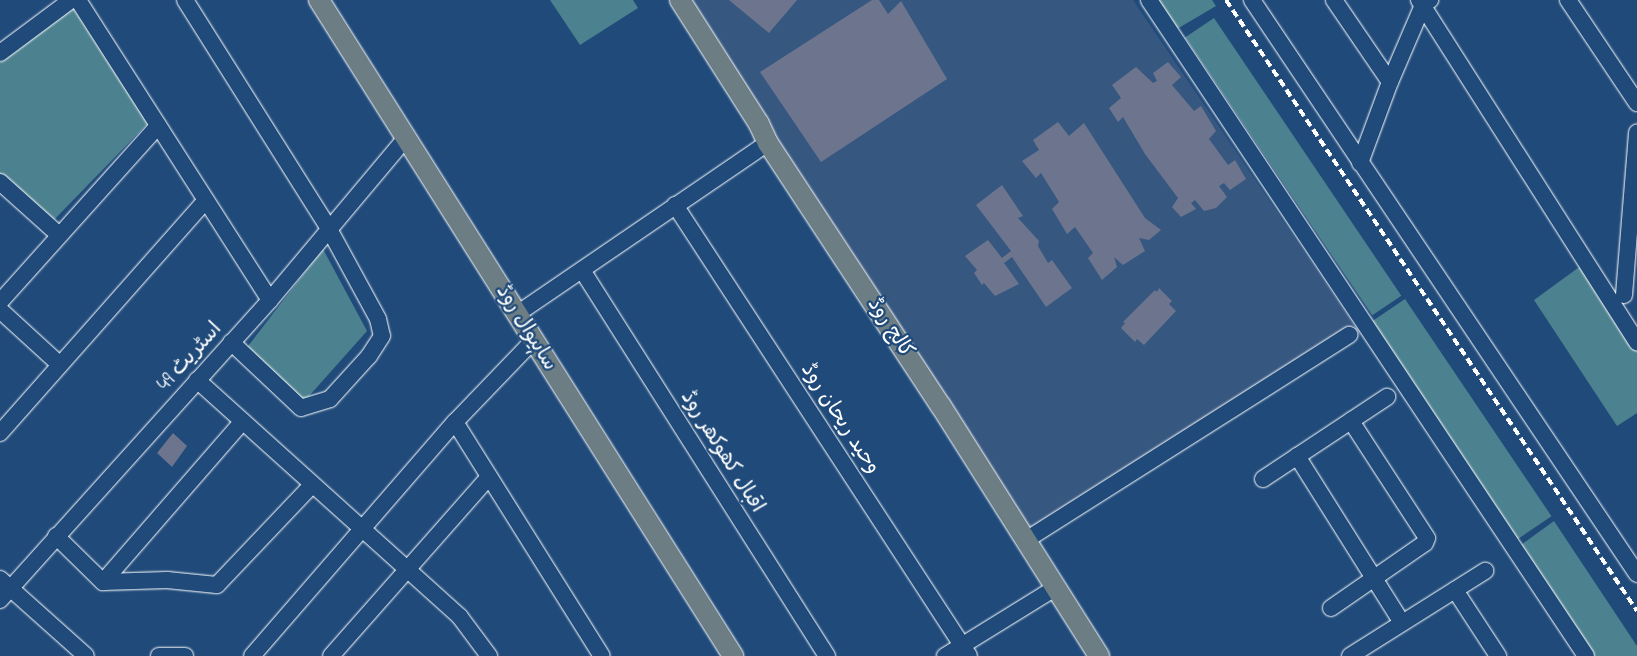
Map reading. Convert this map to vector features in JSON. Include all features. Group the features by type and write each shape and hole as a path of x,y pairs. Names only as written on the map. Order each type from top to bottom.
{"main road":[{"name":"ساہیوال روڈ","path":"318,0 733,656"},
{"name":"کالج روڈ","path":"680,0 759,124 768,143 941,406 1099,656"}],"street":[{"path":"0,53 71,0"},
{"path":"78,0 270,300"},
{"path":"186,0 329,229 382,327 382,336 369,356 330,399 301,408 231,342"},
{"path":"1149,0 1586,656"},
{"path":"1252,0 1637,574"},
{"path":"1334,0 1390,82"},
{"path":"1568,0 1637,102"},
{"path":"1360,163 1390,82 1424,2"},
{"path":"1424,2 1625,298 1637,342"},
{"path":"0,302 158,126"},
{"path":"1625,298 1637,133"},
{"name":"اسٹریٹ 49","path":"3,590 56,536 270,300 406,138"},
{"path":"517,314 768,143"},
{"path":"0,182 60,236"},
{"path":"1,430 205,201"},
{"name":"وحید ریحان روڈ","path":"675,205 965,650"},
{"name":"اقبال کھوکھر روڈ","path":"582,270 826,656"},
{"path":"0,310 60,364"},
{"path":"1026,540 1349,335"},
{"path":"252,656 456,422 533,341"},
{"path":"197,380 460,617 489,656"},
{"path":"1263,479 1387,397"},
{"path":"103,582 243,421"},
{"path":"1330,608 1425,543 1427,538 1351,421"},
{"path":"456,422 602,656"},
{"path":"1297,456 1402,623"},
{"path":"331,656 490,477"},
{"path":"56,536 103,582 167,580 217,585 312,485"},
{"path":"1350,656 1486,571"},
{"path":"945,656 965,650 1055,588"},
{"path":"3,590 86,656"},
{"path":"1454,590 1498,656"},
{"path":"159,656 185,656"}],"shaded area":[{"path":"689,0 1133,0 1354,325 1032,530 841,239"}],"green space":[{"path":"550,0 633,0 638,8 580,45"},
{"path":"1158,0 1212,0 1216,6 1177,29"},
{"path":"73,8 148,123 51,223 0,177 0,62"},
{"path":"1214,18 1401,296 1372,315 1185,38"},
{"path":"323,249 367,331 302,404 245,350"},
{"path":"1582,265 1637,348 1637,413 1617,426 1534,300"},
{"path":"1405,299 1552,516 1518,539 1371,322"},
{"path":"1554,521 1637,646 1637,656 1595,656 1521,545"}],"building":[{"path":"729,0 797,0 769,33"},
{"path":"872,0 879,0 888,14 901,1 947,79 821,162 760,72"},
{"path":"1168,62 1181,77 1172,85 1194,111 1201,106 1216,131 1209,139 1228,165 1235,160 1246,179 1230,190 1224,183 1219,186 1227,197 1216,208 1204,211 1195,200 1191,203 1196,209 1181,217 1172,207 1178,198 1145,154 1123,117 1118,122 1109,108 1121,98 1112,85 1136,67 1153,83 1157,81 1153,73"},
{"path":"1058,122 1069,136 1084,123 1145,218 1161,230 1149,240 1139,238 1145,251 1123,265 1114,257 1117,267 1102,280 1088,258 1093,253 1075,227 1067,234 1052,209 1059,202 1041,173 1036,178 1022,161 1039,150 1033,140"},
{"path":"1002,185 1023,216 1018,218 1039,241 1038,246 1048,263 1052,260 1072,288 1046,307 1012,257 1004,263 1019,284 995,296 984,283 982,285 974,273 977,270 965,256 988,240 1002,258 1011,251 976,205"},
{"path":"1159,288 1172,301 1169,304 1176,311 1144,345 1137,339 1135,342 1121,328 1125,323 1123,322 1155,290 1157,292"},
{"path":"173,433 187,446 172,467 157,453"}],"railway":[{"path":"1226,0 1637,611"}]}
